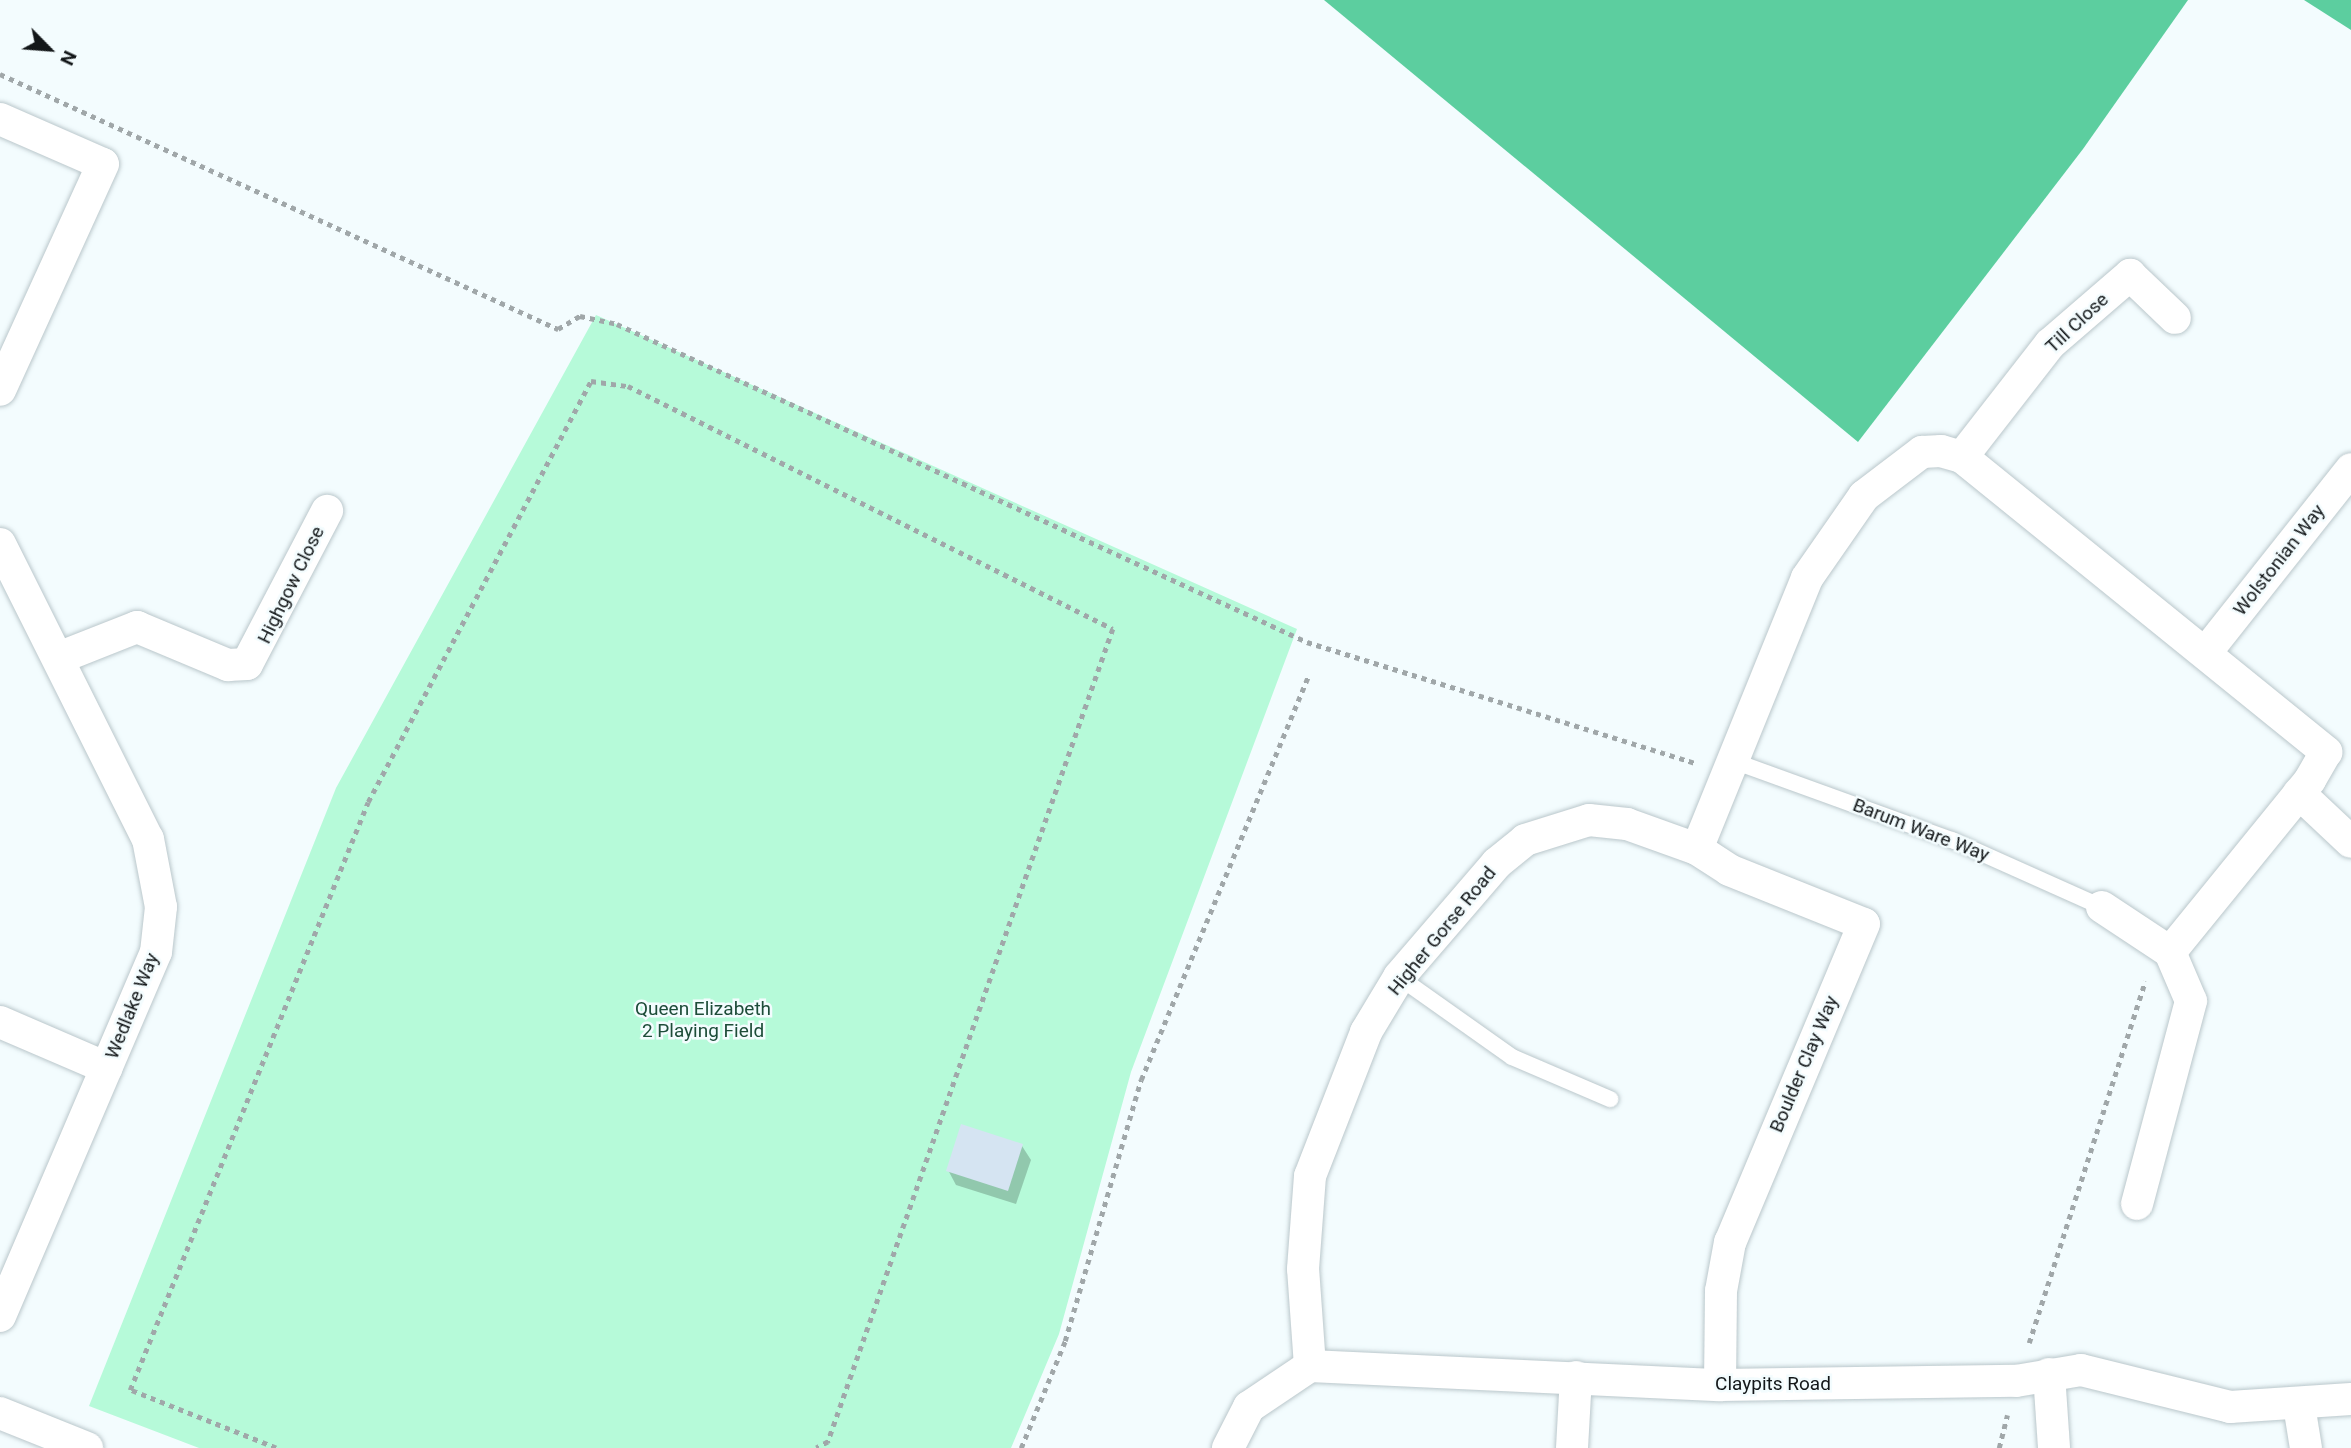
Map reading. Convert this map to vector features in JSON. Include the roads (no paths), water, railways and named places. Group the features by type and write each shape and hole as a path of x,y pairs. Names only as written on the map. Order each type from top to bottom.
{"street":[{"path":"0,119 103,164 0,390"},
{"name":"Till Close","path":"1962,457 2050,344 2130,275 2175,318"},
{"path":"1697,849 1736,762 1783,626 1832,537 1895,468 1922,452 1962,457 2207,651 2326,752 2300,793 2163,948"},
{"name":"Wolstonian Way","path":"2207,651 2351,469"},
{"name":"Highgow Close","path":"61,657 137,626 228,665 247,664 327,511"},
{"name":"Wedlake Way","path":"0,1316 156,952 159,873 61,657 1,547"},
{"path":"2300,793 2351,842"},
{"name":"Higher Gorse Road","path":"1310,1366 1303,1257 1310,1176 1366,1032 1399,977 1497,863 1552,827 1590,820 1627,824 1697,849"},
{"name":"Boulder Clay Way","path":"1697,849 1729,870 1864,924 1730,1242 1721,1292 1720,1385"},
{"path":"2102,907 2163,948 2191,1001 2137,1204"},
{"path":"0,1022 107,1068"},
{"path":"1228,1448 1249,1407 1310,1366"},
{"name":"Claypits Road","path":"1310,1366 1720,1385 2016,1381 2081,1370 2230,1407 2299,1405 2351,1399"},
{"path":"2049,1374 2054,1448"},
{"path":"1572,1448 1576,1377"},
{"path":"2299,1405 2306,1448"},
{"path":"0,1413 87,1448"}],"lane":[{"name":"Barum Ware Way","path":"1736,762 1952,840 2102,907"},
{"path":"1399,977 1511,1057 1610,1099"}],"park label":[{"name":"Queen Elizabeth 2 Playing Field","path":"703,1020"}]}
